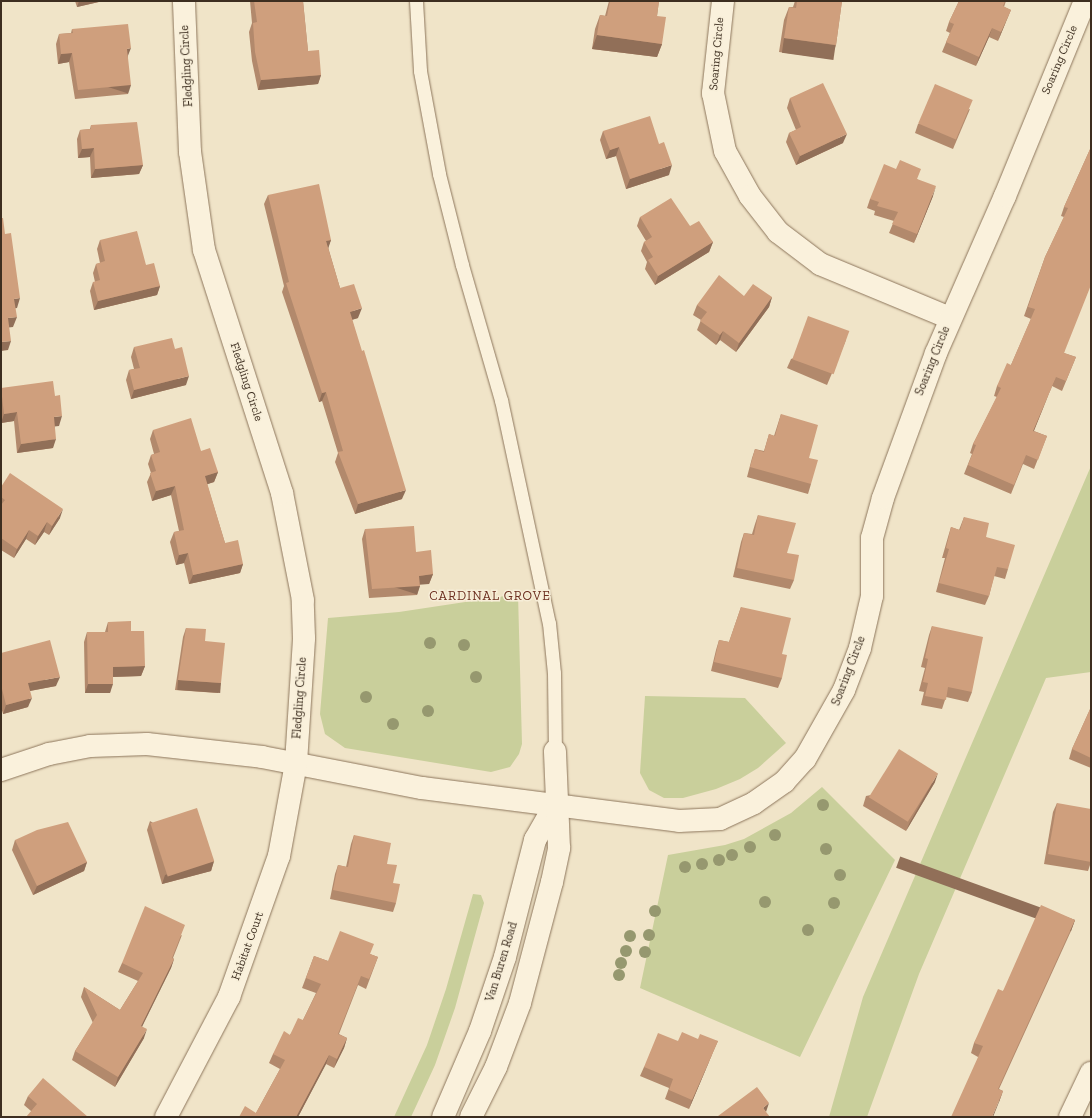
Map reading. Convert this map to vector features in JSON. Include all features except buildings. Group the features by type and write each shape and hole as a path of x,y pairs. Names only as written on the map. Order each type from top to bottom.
{"street":[{"name":"Fledgling Circle","path":"184,1 190,152 204,250 282,493 302,600 304,638 296,763"},
{"name":"Soaring Circle","path":"723,1 713,93 725,151 750,196 778,232 820,264 950,318"},
{"name":"Soaring Circle","path":"555,805 679,821 720,819 749,806 778,786 805,759 844,690 860,648 872,596 872,538 882,498 950,318 1005,196 1085,1"},
{"path":"1,770 49,754 90,746 147,744 244,754 422,788 555,805"},
{"name":"Van Buren Road","path":"471,1117 496,1067 520,1003 559,848 555,805 555,751"},
{"name":"Habitat Court","path":"166,1117 229,996 258,920 279,856 296,763"},
{"name":"Van Buren Road","path":"443,1117 480,1031 505,957 535,840 555,805"},
{"path":"1070,1117 1091,1073"}],"lane":[{"path":"416,1 420,71 439,174 466,280 501,400 549,622 554,673 555,751"}],"green space":[{"path":"1091,466 1091,672 1046,678 919,974 867,1117 829,1117 863,997"},
{"path":"518,594 522,744 519,754 510,767 491,772 345,748 325,734 320,714 328,618 399,612"},
{"path":"645,696 745,698 786,743 758,768 740,779 716,789 683,798 664,798 649,790 640,773"},
{"path":"822,787 895,860 800,1057 640,988 668,855 725,845 744,839 791,813"},
{"path":"473,894 481,895 484,903 455,1008 435,1065 411,1117 394,1117 427,1045 446,989"}],"district":[{"name":"CARDINAL GROVE","path":"490,596"}]}
